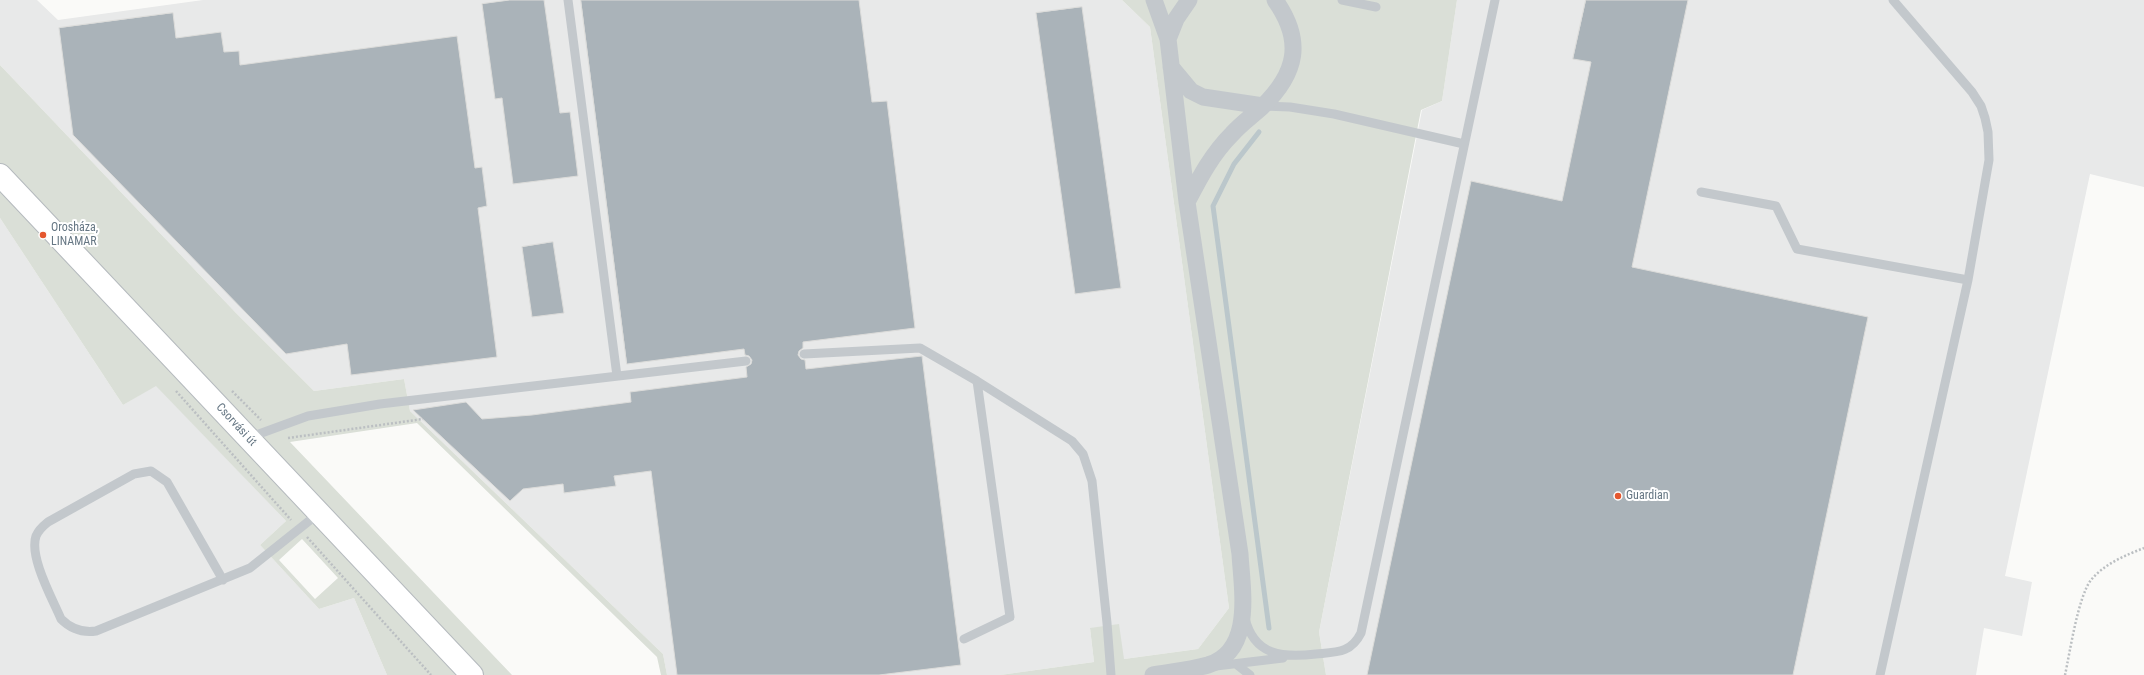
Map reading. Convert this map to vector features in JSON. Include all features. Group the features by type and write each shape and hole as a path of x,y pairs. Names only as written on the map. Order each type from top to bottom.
{"main road":[{"name":"Csorvási út","path":"0,175 472,675"}],"street":[{"path":"1153,675 1209,665 1225,655 1239,633 1243,610 1240,554 1187,202 1168,40 1154,0"},
{"path":"1168,40 1176,19 1189,0"},
{"path":"1187,202 1209,161 1232,134 1263,106 1286,77 1292,63 1293,36 1283,11 1275,0"},
{"path":"1171,67 1191,91 1203,97 1263,106"}],"lane":[{"path":"568,0 617,376"},
{"path":"1342,0 1376,7"},
{"path":"1187,670 1297,657 1346,649 1354,644 1361,633 1495,0"},
{"path":"1880,675 1968,280 1989,160 1988,132 1981,106 1972,92 1893,0"},
{"path":"1263,106 1290,107 1334,114 1464,144"},
{"path":"1702,192 1776,206 1797,249 1968,280"},
{"path":"804,354 920,348 977,381 1072,441 1082,454 1092,481 1107,623 1110,675"},
{"path":"248,438 308,416 380,404 746,361"},
{"path":"964,639 1010,617 977,381"},
{"path":"223,580 167,482 151,471 134,474 48,522 40,528 36,536 36,556 61,619 67,626 78,630 96,631 223,580 250,568 319,513"},
{"path":"1243,610 1250,633 1262,647 1278,655 1297,657"},
{"path":"1236,664 1250,675"}],"path":[{"path":"172,387 431,675"},
{"path":"230,389 273,430 285,438 423,419"},
{"path":"2065,675 2082,598 2091,580 2110,564 2144,548"}],"shaded area":[{"path":"0,0 37,0 58,20 203,0 1122,0 1150,27 1229,608 1198,649 1124,659 1090,628 1094,662 1000,675 667,675 663,654 410,411 404,379 314,391 236,313 0,65"},
{"path":"1122,0 1457,0 1442,101 1421,110 1319,632 1326,675 1000,675 1094,662 1090,628 1119,624 1124,659 1198,649 1229,608 1150,27"},
{"path":"1457,0 2144,0 2144,187 2090,174 2005,576 2032,582 2022,636 1984,628 1976,675 1326,675 1319,632 1422,110 1442,101"},
{"path":"0,65 236,313 314,391 404,379 410,411 663,654 667,675 661,675 657,657 417,423 290,442 512,675 387,675 354,598 319,609 260,545 286,521 156,386 123,405 0,218","holes":["302,539 338,578 315,599 279,560"]},
{"path":"0,218 123,405 156,385 286,521 260,545 319,609 354,598 387,675 0,675"}],"building":[{"path":"510,0 544,0 560,113 570,112 578,176 513,184 502,98 495,99 482,4"},
{"path":"581,0 859,0 872,102 887,101 915,328 803,342 803,348 799,351 798,355 801,359 805,360 806,369 922,356 961,665 879,675 677,675 651,471 614,476 616,486 564,493 563,484 523,489 510,501 413,410 466,402 482,419 532,415 631,402 630,392 747,377 746,367 751,364 752,360 749,356 745,355 744,349 627,364"},
{"name":"Guardian","path":"1586,0 1688,0 1632,267 1868,317 1793,675 1367,675 1471,181 1562,201 1591,62 1573,59"},
{"path":"1082,7 1121,288 1075,294 1036,13"},
{"path":"173,13 176,38 221,32 224,52 239,51 240,65 457,36 475,168 482,167 487,206 478,208 497,357 351,375 347,344 286,354 73,135 59,28"},
{"path":"553,242 564,313 532,317 522,247"}],"waterway":[{"path":"1259,132 1234,164 1213,206 1269,628"}],"place":[{"name":"Orosháza, LINAMAR","path":"43,235"},
{"name":"Guardian","path":"1618,496"}]}
